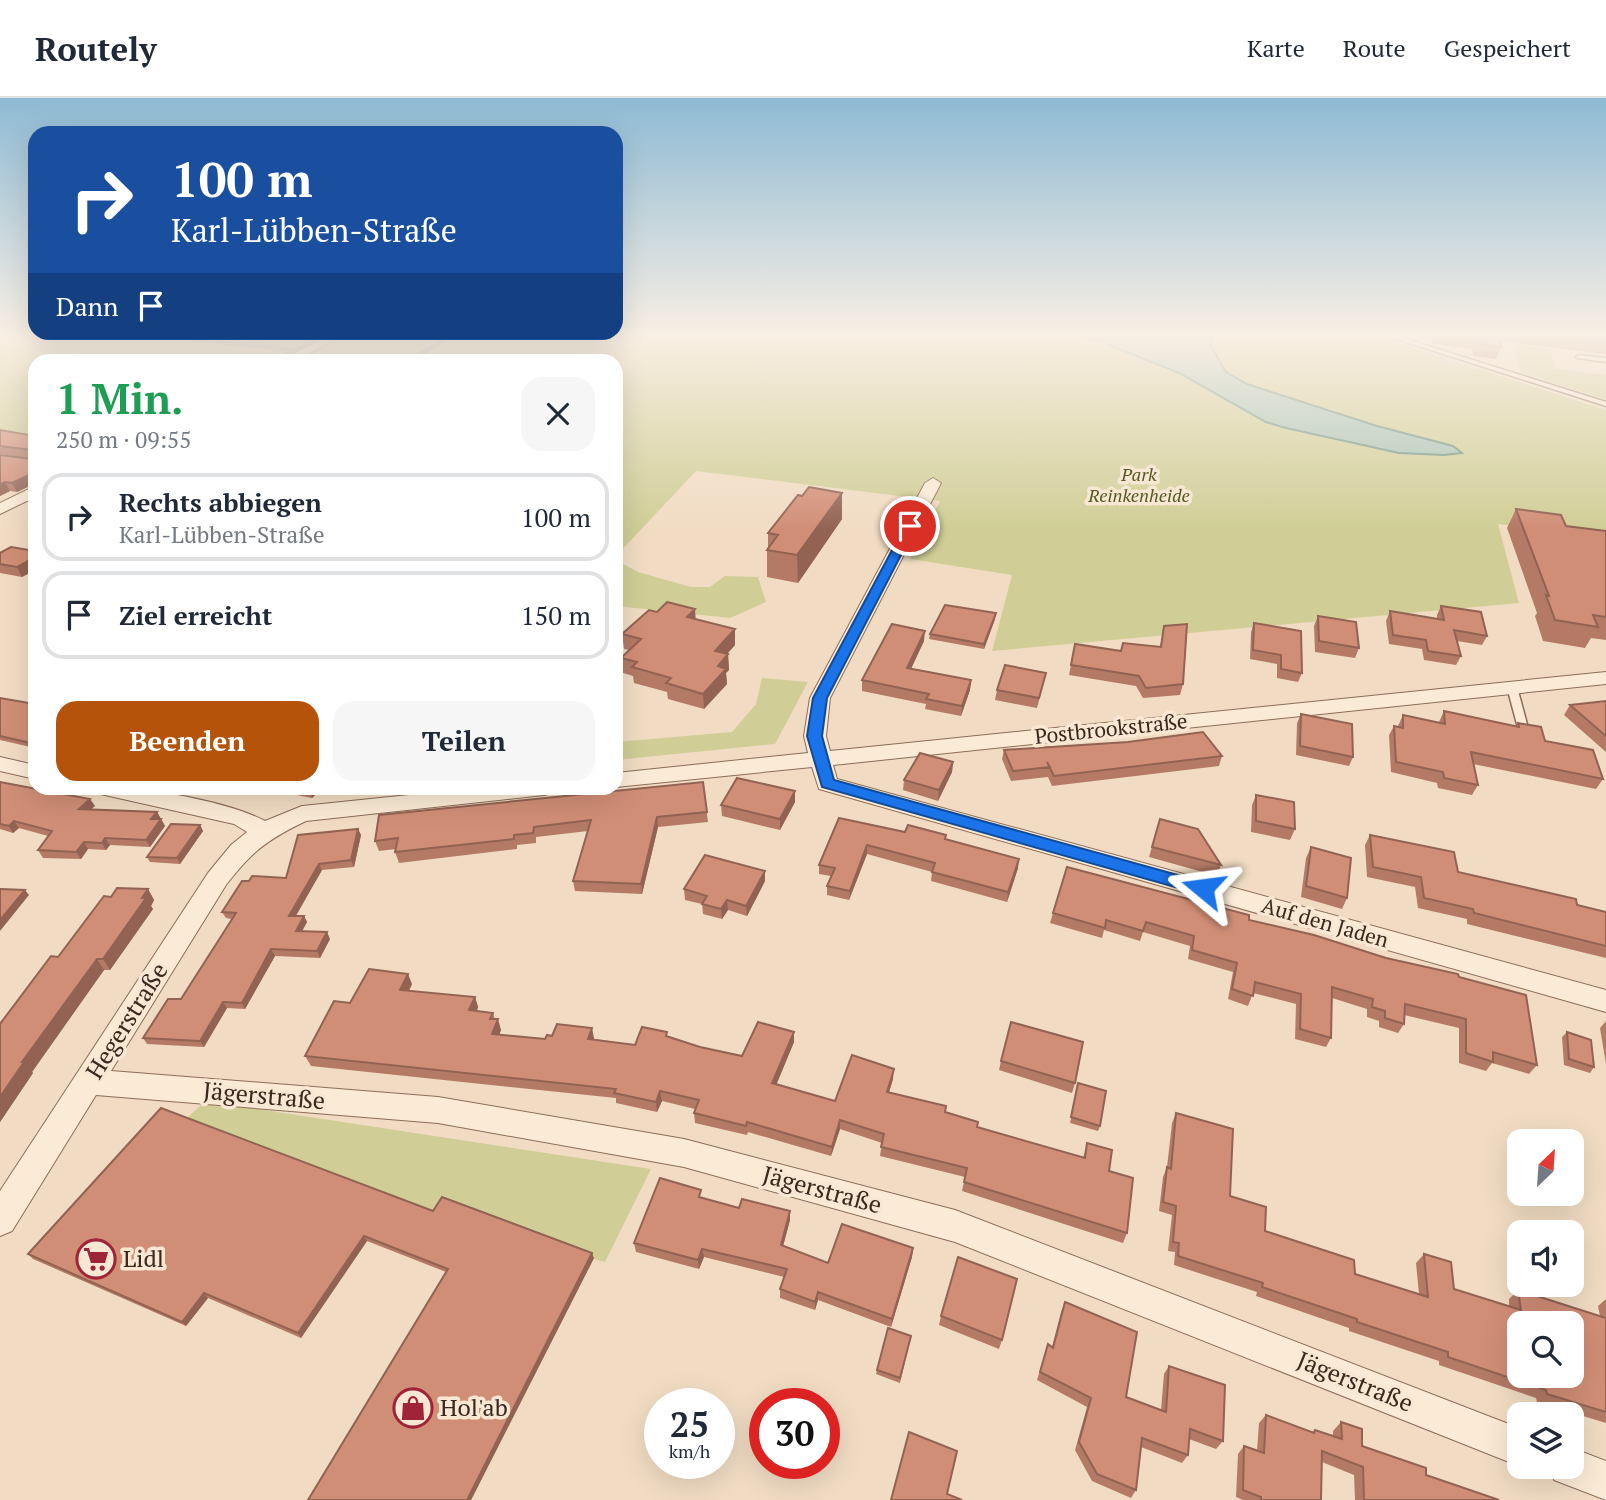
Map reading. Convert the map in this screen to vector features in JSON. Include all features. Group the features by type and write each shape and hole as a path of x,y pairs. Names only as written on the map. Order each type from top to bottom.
{"street":[{"path":"820,759 815,736 820,698 933,483"},
{"path":"2,507 28,494"},
{"name":"Postbrookstraße","path":"623,779 1606,678"},
{"name":"Auf den Jaden","path":"820,759 827,784 1606,1001"},
{"path":"0,764 28,770"},
{"path":"136,795 241,818 264,831 302,814 479,795"},
{"name":"Hegerstraße","path":"0,1220 217,879 239,851 264,831"},
{"name":"Jägerstraße","path":"88,1082 438,1110 684,1153 955,1226 1507,1442"},
{"path":"1584,1472 1606,1481"}],"lane":[{"path":"1512,687 1523,728"}],"green space":[{"path":"0,399 28,399 28,435 0,432"},
{"name":"Park Reinkenheide","path":"623,399 1573,399 1606,410 1606,537 1498,524 1519,603 992,651 1012,575 910,559 940,501 696,471 623,549"},
{"path":"623,564 638,572 691,587 710,587 725,576 758,577 766,602 730,618 623,607"},
{"path":"762,678 808,682 775,744 623,759 623,741 732,732 756,704"},
{"path":"205,1101 651,1169 605,1262 436,1216 184,1121"}],"shaded area":[{"path":"1226,399 1295,399 1377,426 1453,446 1462,453 1399,453 1266,422"}],"building":[{"path":"0,430 28,435 28,450 0,446"},
{"path":"0,455 28,458 28,475 0,485"},
{"path":"809,487 842,493 797,555 767,550 778,535 768,533 798,495 802,496"},
{"path":"1516,509 1561,515 1566,526 1606,531 1606,617 1593,615 1598,627 1555,620 1546,595 1549,596"},
{"path":"11,547 28,550 28,561 17,567 0,564 0,553"},
{"path":"667,602 695,609 687,617 735,629 715,651 728,654 718,666 726,669 703,694 666,683 671,678 632,667 637,662 623,658 641,639 623,633 649,610 657,612"},
{"path":"945,605 996,613 984,644 930,634"},
{"path":"1441,606 1481,612 1487,636 1454,630 1461,656 1428,651 1426,640 1393,635 1390,611 1444,620"},
{"path":"1318,616 1356,622 1359,648 1319,641"},
{"path":"1254,623 1301,631 1302,673 1281,669 1281,655 1253,650"},
{"path":"892,624 925,631 907,668 971,680 962,706 926,699 929,694 862,680"},
{"path":"1187,624 1183,684 1146,688 1139,676 1071,665 1075,644 1121,651 1123,643 1161,647 1164,626"},
{"path":"1005,665 1046,673 1039,698 997,690"},
{"path":"0,698 28,703 28,742 0,736"},
{"path":"1606,701 1606,736 1570,705"},
{"path":"1444,711 1519,727 1518,723 1541,727 1545,741 1593,750 1603,779 1471,752 1478,785 1444,778 1443,772 1396,762 1394,726 1403,728 1403,715 1445,724"},
{"path":"1301,714 1352,724 1353,757 1300,746"},
{"path":"1203,732 1222,756 1054,776 1050,767 1013,771 1004,750 1128,742"},
{"path":"920,753 953,762 939,790 904,780"},
{"path":"737,778 795,791 780,819 721,805"},
{"path":"0,782 28,787 28,795 69,795 90,799 79,809 157,812 151,819 161,819 146,840 105,838 102,843 84,842 76,852 38,850 52,831 14,821 9,826 0,824"},
{"path":"703,782 707,812 657,817 641,884 573,881 591,820 534,827 533,833 514,835 514,839 395,852 398,838 375,841 379,815 575,795 623,795 623,790"},
{"path":"1256,795 1294,802 1295,829 1256,821"},
{"path":"839,818 905,832 908,825 946,835 945,839 1019,859 1008,892 932,872 935,863 867,845 850,891 827,886 835,868 819,865"},
{"path":"1160,819 1198,829 1221,865 1152,847"},
{"path":"171,824 200,825 177,858 147,857"},
{"path":"358,829 351,860 319,864 289,916 304,916 296,931 327,932 317,951 271,949 242,1003 223,1002 200,1041 143,1038 168,999 181,999 236,913 222,912 242,881 249,881 252,876 286,878 298,835"},
{"path":"1370,835 1454,852 1458,872 1576,899 1577,905 1606,912 1606,946 1424,898 1421,877 1373,867"},
{"path":"1311,847 1351,858 1347,898 1306,886"},
{"path":"705,855 765,871 746,906 727,900 721,909 702,904 707,896 684,889"},
{"path":"1067,867 1249,915 1249,920 1314,935 1386,958 1458,974 1459,977 1526,995 1537,1065 1493,1052 1493,1062 1466,1053 1466,1019 1405,1004 1404,1024 1385,1018 1385,1011 1372,1007 1373,999 1332,987 1331,1038 1300,1029 1301,994 1255,982 1253,996 1232,989 1237,963 1192,950 1194,936 1146,922 1143,931 1106,920 1105,928 1053,913"},
{"path":"117,888 148,889 142,898 146,898 103,959 97,959 22,1062 0,1097 0,1024 51,956 58,957 104,896 111,897"},
{"path":"0,889 25,890 0,920"},
{"path":"369,969 408,974 400,990 475,997 469,1010 493,1013 490,1019 498,1019 492,1034 545,1039 547,1035 552,1036 557,1024 592,1028 588,1039 635,1045 642,1027 667,1032 666,1036 700,1047 742,1056 758,1022 794,1032 772,1083 835,1101 852,1055 894,1069 887,1092 946,1106 945,1112 978,1122 977,1127 1085,1158 1087,1143 1112,1150 1109,1171 1133,1178 1127,1233 964,1182 967,1168 881,1147 884,1134 840,1120 832,1147 747,1122 746,1126 694,1113 699,1100 660,1091 656,1102 614,1093 616,1089 305,1056 334,1001 350,1003"},
{"path":"1011,1022 1083,1042 1075,1083 1001,1061"},
{"path":"1567,1032 1591,1040 1594,1067 1569,1059"},
{"path":"1078,1083 1106,1091 1100,1126 1071,1117"},
{"path":"161,1108 433,1211 442,1197 592,1253 467,1500 308,1500 448,1269 364,1236 298,1333 204,1293 182,1322 28,1254"},
{"path":"1176,1113 1233,1129 1230,1196 1266,1207 1265,1231 1354,1260 1355,1274 1428,1297 1424,1254 1451,1262 1454,1289 1521,1310 1519,1297 1540,1297 1584,1311 1507,1311 1507,1377 1448,1357 1448,1352 1262,1287 1263,1283 1178,1256 1179,1243 1173,1242 1176,1206 1163,1202 1167,1167 1171,1169"},
{"path":"660,1178 701,1190 699,1197 739,1208 742,1199 790,1211 781,1245 828,1263 842,1224 913,1248 892,1319 818,1292 815,1302 780,1289 787,1269 702,1249 698,1260 634,1243"},
{"path":"958,1257 1017,1279 1002,1340 941,1316"},
{"path":"1065,1302 1137,1332 1126,1397 1166,1412 1169,1366 1225,1385 1223,1441 1190,1429 1188,1455 1142,1438 1136,1490 1097,1474 1079,1442 1091,1398 1040,1372 1048,1344 1053,1348"},
{"path":"1584,1311 1606,1318 1606,1412 1584,1405 1584,1402 1573,1402 1547,1394 1546,1390 1540,1388 1584,1388"},
{"path":"888,1328 911,1336 900,1378 877,1370"},
{"path":"1266,1415 1314,1433 1315,1430 1342,1439 1341,1422 1362,1429 1362,1446 1426,1468 1426,1475 1499,1500 1364,1500 1363,1467 1322,1451 1321,1500 1261,1500 1261,1497 1243,1490 1244,1446 1264,1453"},
{"path":"909,1432 957,1451 947,1494 962,1500 891,1500"}],"place":[{"name":"Lidl","path":"96,1259"},
{"name":"Hol'ab","path":"413,1408"}],"route":[{"path":"910,526 820,698 815,736 827,784 1203,888"}]}
